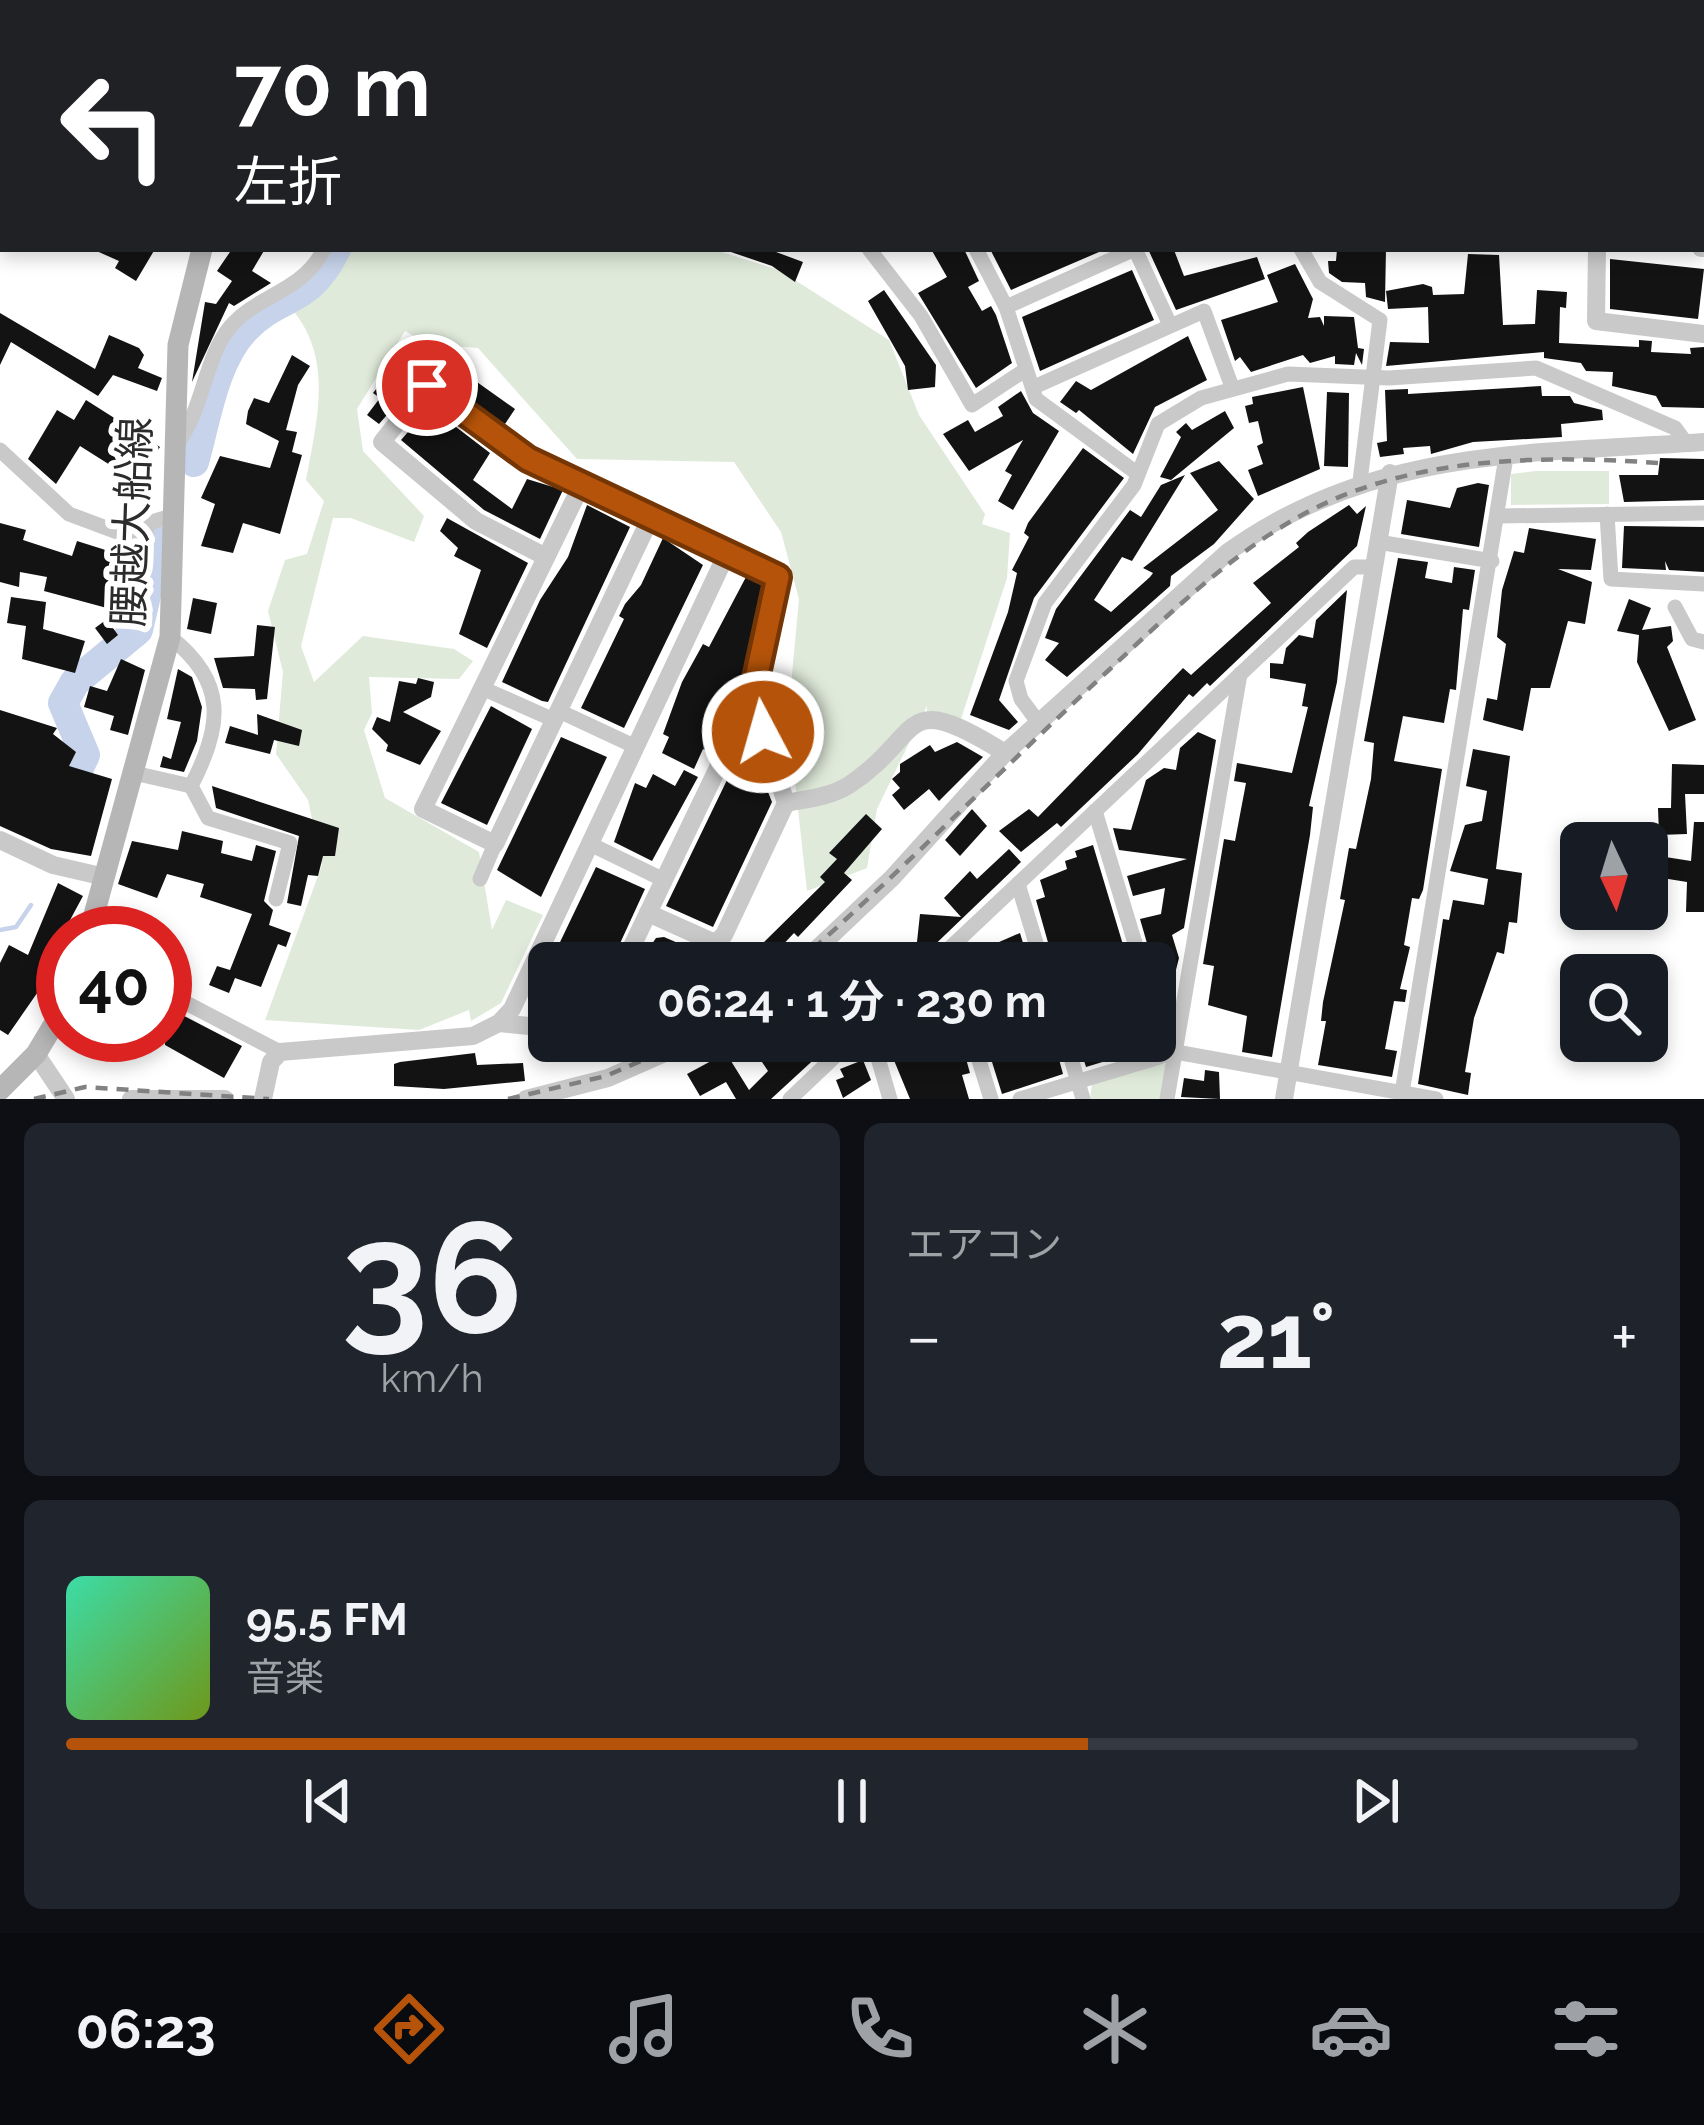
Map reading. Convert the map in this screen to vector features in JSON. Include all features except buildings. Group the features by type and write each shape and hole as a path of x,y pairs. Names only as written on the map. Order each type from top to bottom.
{"main road":[{"name":"腰越大船線","path":"97,906 170,637 178,345 201,252"},
{"path":"6,1080 36,1054"}],"street":[{"path":"175,448 199,412 230,328 298,284 322,252"},
{"path":"871,252 921,316 972,405 1024,370"},
{"path":"978,252 1006,308 1036,399 1138,474"},
{"path":"1006,308 1128,252"},
{"path":"1136,252 1170,325"},
{"path":"1305,252 1320,282 1380,320 1360,481"},
{"path":"1597,252 1596,321 1704,334"},
{"path":"1034,387 1204,311 1232,387"},
{"path":"1038,722 1021,699 1016,681 1045,604 1138,474 1158,424 1201,398 1288,374 1375,376 1536,368 1658,420 1695,442"},
{"path":"546,557 476,521 382,442 427,385 528,459 778,577 752,697 634,942"},
{"path":"824,942 892,878 1038,722 1228,552 1306,502 1390,473 1506,457 1695,442"},
{"path":"0,450 69,514 144,542 148,523 175,515"},
{"path":"1401,1095 1500,516 1506,457"},
{"path":"1284,1099 1390,473"},
{"path":"496,844 423,809 582,484"},
{"path":"1500,516 1704,513"},
{"path":"1607,514 1611,579 1704,584"},
{"path":"480,879 651,517"},
{"path":"1378,542 1492,561"},
{"path":"192,1006 280,1052 473,1036 499,1023 520,993 727,554"},
{"path":"960,942 1354,567 1374,568"},
{"path":"1675,607 1692,639 1704,642"},
{"path":"170,637 187,650 218,706 209,749 191,786"},
{"path":"1176,1026 1240,674"},
{"path":"482,688 636,748"},
{"path":"648,913 715,943 724,935 786,803 752,697"},
{"path":"786,803 850,784 916,723 934,719 963,727 1005,753"},
{"path":"134,773 191,786 208,818 290,843 276,898"},
{"path":"1095,812 1135,942"},
{"path":"0,840 53,865 105,878"},
{"path":"590,844 664,880"},
{"path":"1018,884 1036,942"},
{"path":"499,1023 528,1026"},
{"path":"263,1099 271,1062 280,1052"},
{"path":"1176,1055 1436,1099"},
{"path":"41,1062 66,1099"},
{"path":"526,1099 608,1078 644,1062"},
{"path":"791,1098 829,1062"},
{"path":"879,1062 890,1099"},
{"path":"980,1062 991,1099"},
{"path":"1072,1062 1083,1099"},
{"path":"1020,1099 1144,1062"},
{"path":"1167,1099 1170,1062"},
{"path":"131,1099 225,1099"}],"green space":[{"path":"341,252 722,252 779,270 889,340 919,415 985,514 982,524 1010,533 1007,578 961,719 927,712 927,706 877,809 867,868 807,891 788,718 799,599 781,532 734,462 577,459 478,348 427,344 405,331 357,409 363,451 424,516 414,542 351,518 333,518 301,646 314,682 363,636 454,649 473,661 459,679 369,677 372,713 364,730 385,798 479,852 492,930 506,900 543,915 501,1003 471,1021 469,1010 419,1030 265,1020 322,865 308,800 276,754 283,672 268,611 285,560 307,554 324,501 306,480 317,415 318,372 306,331 294,312 322,284"},
{"path":"1609,471 1609,504 1511,505 1511,474"},
{"path":"1168,1065 1161,1099 1090,1099 1092,1084"}],"waterway":[{"path":"194,462 212,392 234,342 258,317 304,290 334,252"},
{"path":"62,803 85,755 63,703 75,682 138,630 159,539"},
{"path":"0,930 16,927 31,905"}],"railway":[{"path":"820,942 1165,618 1223,568 1285,525 1352,492 1426,471 1504,461 1659,463"},
{"path":"508,1099 606,1076 638,1062"},
{"path":"34,1099 85,1087 269,1099"}],"route":[{"path":"427,385 528,459 778,577 752,697 763,732"}]}
